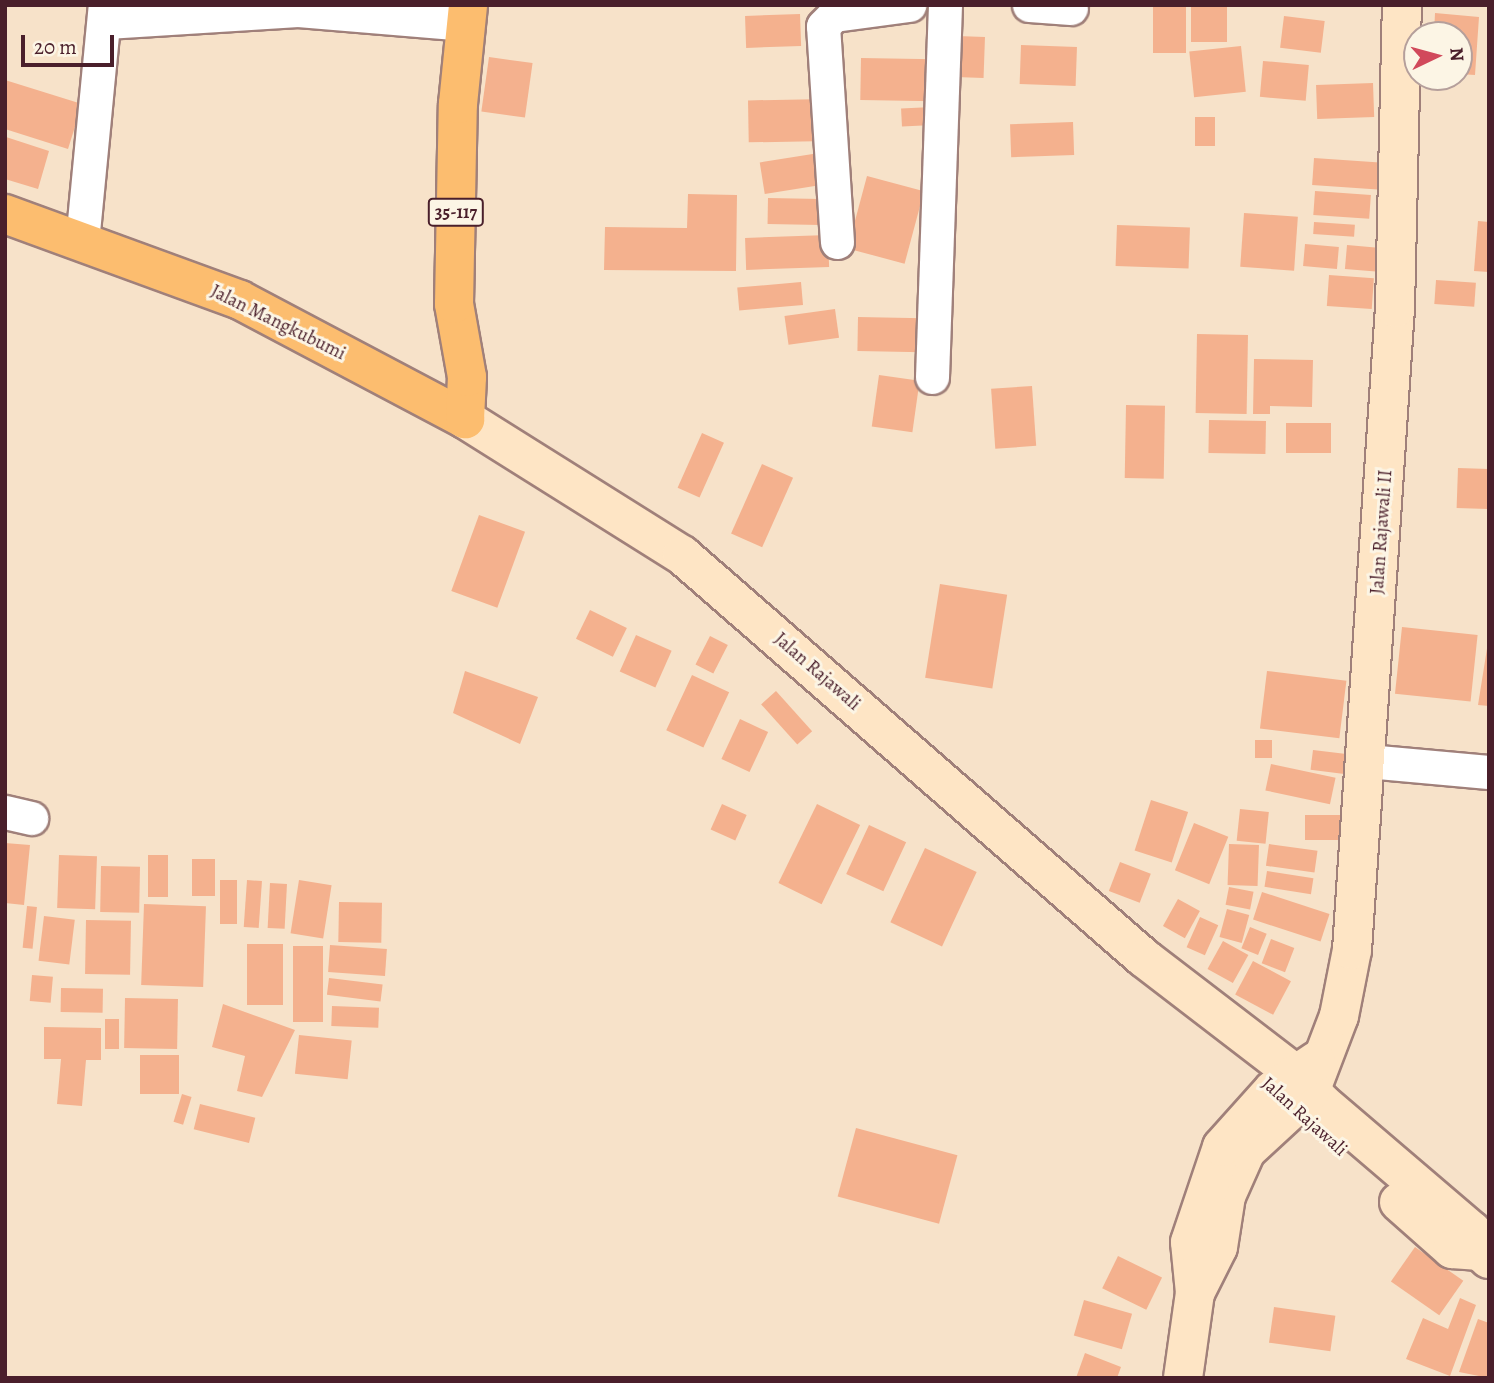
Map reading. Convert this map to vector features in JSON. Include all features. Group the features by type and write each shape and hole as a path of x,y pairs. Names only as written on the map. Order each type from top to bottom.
{"main road":[{"name":"Jalan Rajawali II","path":"1300,1084 1339,1016 1352,950 1367,761 1395,308 1402,5"},
{"name":"35-117","path":"465,419 467,377 454,304 458,104 467,15"},
{"name":"Jalan Mangkubumi","path":"5,214 240,300 465,419"},
{"name":"Jalan Rajawali","path":"465,419 682,555 1144,958 1300,1084 1472,1231 1484,1255"},
{"path":"1183,1378 1195,1293 1190,1242 1222,1147 1300,1084"}],"street":[{"path":"837,242 823,26 834,15 909,5"},
{"path":"932,377 945,5"},
{"path":"1029,5 1071,8"},
{"path":"82,242 106,14 298,10 467,15"},
{"path":"1367,761 1489,772"}],"building":[{"path":"1153,5 1186,5 1186,53 1153,53"},
{"path":"1191,5 1227,5 1227,42 1191,42"},
{"path":"1435,13 1479,17 1475,75 1473,21 1435,21"},
{"path":"800,14 801,46 746,48 745,16"},
{"path":"1284,16 1325,21 1321,53 1280,48"},
{"path":"957,36 985,37 984,78 956,77"},
{"path":"1021,45 1077,47 1076,86 1020,84"},
{"path":"1241,46 1246,92 1194,97 1189,51"},
{"path":"489,57 533,63 525,118 481,111"},
{"path":"861,58 935,59 934,101 860,100"},
{"path":"1263,61 1309,65 1306,101 1260,97"},
{"path":"5,80 82,104 68,149 5,129"},
{"path":"1373,83 1374,117 1317,119 1316,85"},
{"path":"827,99 828,141 749,142 748,100"},
{"path":"932,107 933,125 902,127 901,109"},
{"path":"1195,117 1215,117 1215,146 1195,146"},
{"path":"1073,122 1074,155 1011,157 1010,124"},
{"path":"6,137 49,151 38,189 5,179"},
{"path":"819,153 824,185 765,194 760,162"},
{"path":"1314,158 1387,163 1385,190 1312,185"},
{"path":"867,176 924,191 905,264 848,248"},
{"path":"1315,191 1371,195 1369,219 1313,215"},
{"path":"688,194 737,195 736,271 604,270 605,227 687,228"},
{"path":"768,198 821,199 821,225 768,224"},
{"path":"1244,213 1298,217 1294,271 1240,267"},
{"path":"1478,221 1489,222 1489,272 1474,271"},
{"path":"1314,222 1355,225 1354,237 1313,234"},
{"path":"1117,225 1190,228 1189,269 1116,266"},
{"path":"828,235 829,267 746,270 745,238"},
{"path":"1305,244 1339,247 1337,269 1303,266"},
{"path":"1347,245 1381,248 1379,272 1345,269"},
{"path":"1329,275 1374,278 1372,309 1327,306"},
{"path":"1436,280 1476,283 1474,307 1434,304"},
{"path":"801,282 803,305 739,310 737,288"},
{"path":"835,309 839,338 789,345 784,316"},
{"path":"858,317 923,318 922,352 857,351"},
{"path":"1197,334 1248,335 1247,414 1196,413"},
{"path":"1254,359 1313,360 1312,407 1270,406 1270,414 1253,414"},
{"path":"879,375 920,381 912,432 872,426"},
{"path":"1032,386 1036,446 995,449 991,389"},
{"path":"1126,405 1165,406 1164,479 1125,478"},
{"path":"1209,420 1266,421 1265,454 1208,453"},
{"path":"1286,423 1331,423 1331,453 1286,453"},
{"path":"702,433 724,443 700,498 678,488"},
{"path":"762,464 793,478 762,547 731,533"},
{"path":"1458,468 1489,469 1488,509 1457,508"},
{"path":"479,515 525,532 497,608 451,591"},
{"path":"940,584 1007,595 992,688 925,678"},
{"path":"590,610 627,628 613,657 576,639"},
{"path":"1402,627 1478,635 1471,702 1395,694"},
{"path":"636,635 672,651 655,687 620,672"},
{"path":"710,636 728,645 713,674 695,665"},
{"path":"1489,636 1489,706 1478,705"},
{"path":"465,671 538,697 520,744 453,713"},
{"path":"1267,671 1346,681 1339,738 1260,729"},
{"path":"692,675 729,692 703,748 666,730"},
{"path":"776,691 812,731 797,745 761,704"},
{"path":"740,719 768,732 750,772 721,759"},
{"path":"1255,740 1272,740 1272,758 1255,758"},
{"path":"1313,750 1355,755 1352,775 1311,770"},
{"path":"1271,764 1336,778 1330,804 1265,790"},
{"path":"1151,800 1188,812 1172,862 1135,850"},
{"path":"722,804 747,815 735,841 711,830"},
{"path":"817,804 860,825 822,904 778,883"},
{"path":"1240,809 1269,812 1265,844 1237,841"},
{"path":"1305,815 1344,815 1344,840 1305,840"},
{"path":"1194,823 1228,837 1209,884 1175,870"},
{"path":"869,825 906,842 883,891 846,874"},
{"path":"5,843 30,845 24,905 5,903"},
{"path":"1229,844 1259,845 1258,886 1228,885"},
{"path":"1269,844 1318,851 1314,873 1266,866"},
{"path":"925,848 977,872 942,946 890,922"},
{"path":"59,855 97,856 95,909 57,908"},
{"path":"148,855 168,855 168,897 148,897"},
{"path":"192,859 215,859 215,896 192,896"},
{"path":"1120,862 1151,874 1140,903 1109,891"},
{"path":"101,866 140,867 139,913 100,912"},
{"path":"1267,871 1313,878 1311,894 1264,887"},
{"path":"220,880 237,880 237,924 220,924"},
{"path":"247,880 262,881 259,928 244,927"},
{"path":"299,880 332,885 323,938 291,933"},
{"path":"270,883 287,884 285,929 268,928"},
{"path":"1229,887 1254,892 1250,909 1226,905"},
{"path":"1262,892 1330,914 1321,942 1253,920"},
{"path":"1178,899 1200,911 1185,938 1163,926"},
{"path":"339,902 382,903 381,943 338,942"},
{"path":"144,904 206,906 203,987 141,985"},
{"path":"27,906 37,907 33,949 23,948"},
{"path":"1227,909 1249,915 1242,943 1219,937"},
{"path":"44,916 75,920 69,964 39,961"},
{"path":"1200,917 1218,925 1205,955 1187,947"},
{"path":"86,920 131,921 130,975 85,974"},
{"path":"1250,927 1267,934 1258,955 1241,948"},
{"path":"1271,939 1294,948 1285,972 1262,963"},
{"path":"1223,941 1248,955 1233,983 1207,969"},
{"path":"247,944 283,944 283,1005 247,1005"},
{"path":"330,945 387,949 385,976 328,972"},
{"path":"293,946 323,946 323,1022 293,1022"},
{"path":"1253,961 1291,981 1273,1015 1235,995"},
{"path":"32,975 53,977 51,1003 30,1001"},
{"path":"329,978 383,985 381,1001 327,995"},
{"path":"61,988 103,989 103,1013 61,1012"},
{"path":"125,998 178,999 177,1049 124,1048"},
{"path":"223,1004 295,1030 262,1097 237,1091 245,1056 212,1047"},
{"path":"332,1006 379,1008 378,1028 331,1026"},
{"path":"105,1019 119,1019 119,1049 105,1049"},
{"path":"44,1027 101,1028 101,1060 86,1060 82,1106 57,1104 61,1059 44,1059"},
{"path":"299,1035 352,1041 348,1079 295,1074"},
{"path":"140,1055 179,1055 179,1094 140,1094"},
{"path":"182,1094 192,1097 183,1125 174,1122"},
{"path":"200,1104 255,1118 249,1143 194,1129"},
{"path":"856,1128 957,1155 939,1224 838,1197"},
{"path":"1415,1247 1463,1281 1439,1315 1391,1281"},
{"path":"1118,1256 1162,1277 1146,1310 1102,1288"},
{"path":"1460,1298 1476,1305 1450,1376 1406,1359 1423,1318 1448,1329"},
{"path":"1084,1300 1132,1314 1122,1349 1074,1336"},
{"path":"1274,1307 1335,1316 1330,1351 1269,1343"},
{"path":"1478,1319 1489,1323 1489,1378 1459,1372"},
{"path":"1085,1353 1121,1367 1117,1378 1076,1378"}]}
